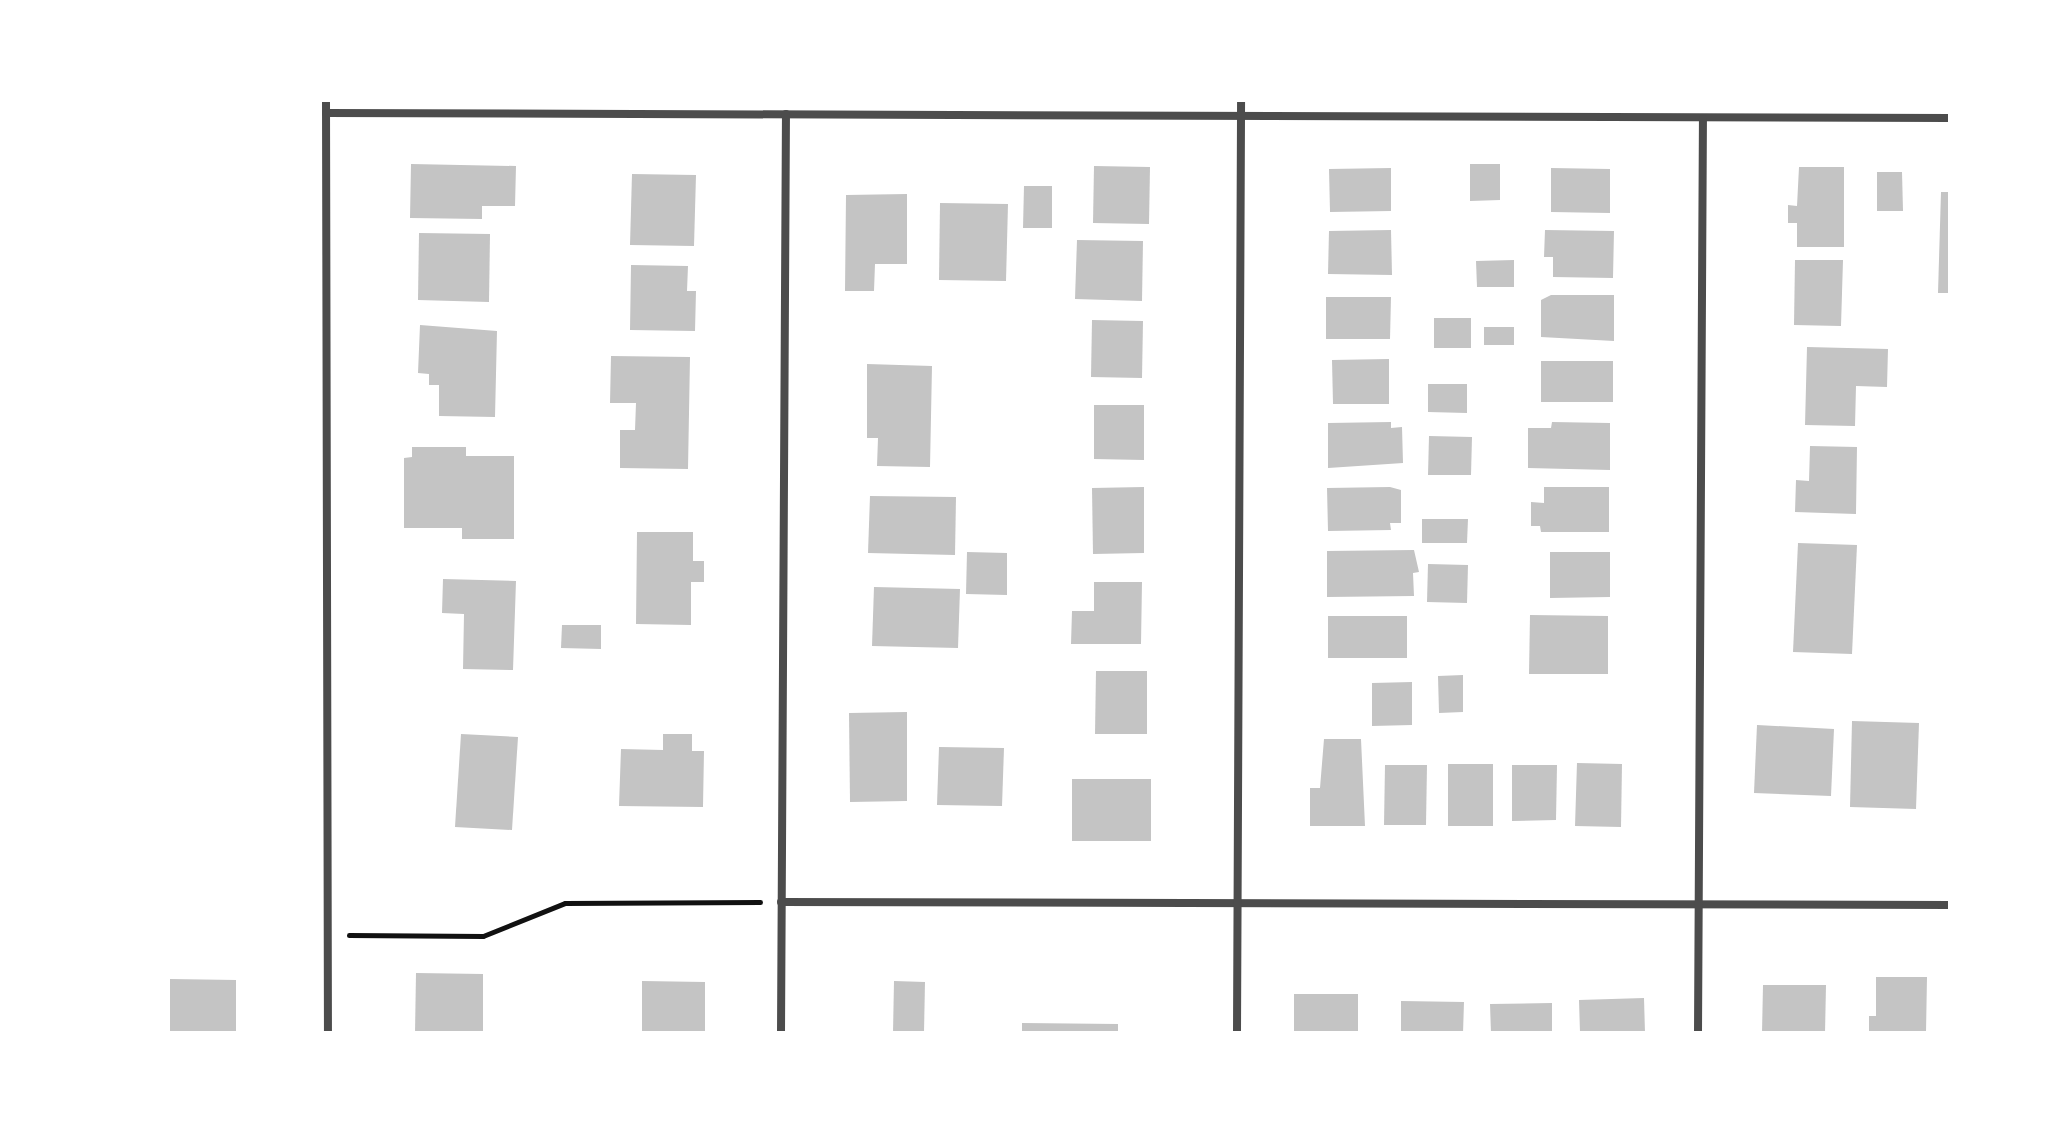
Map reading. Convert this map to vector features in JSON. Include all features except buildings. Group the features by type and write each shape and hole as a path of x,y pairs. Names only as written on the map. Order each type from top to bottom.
{"street":[{"path":"326,100 328,1033"},
{"path":"1237,1033 1241,100"},
{"path":"326,113 1950,118"},
{"path":"781,1033 786,114"},
{"path":"1698,1033 1703,119"},
{"path":"781,902 1950,905"}],"path":[{"path":"329,934 483,936 565,903 781,902"}]}
